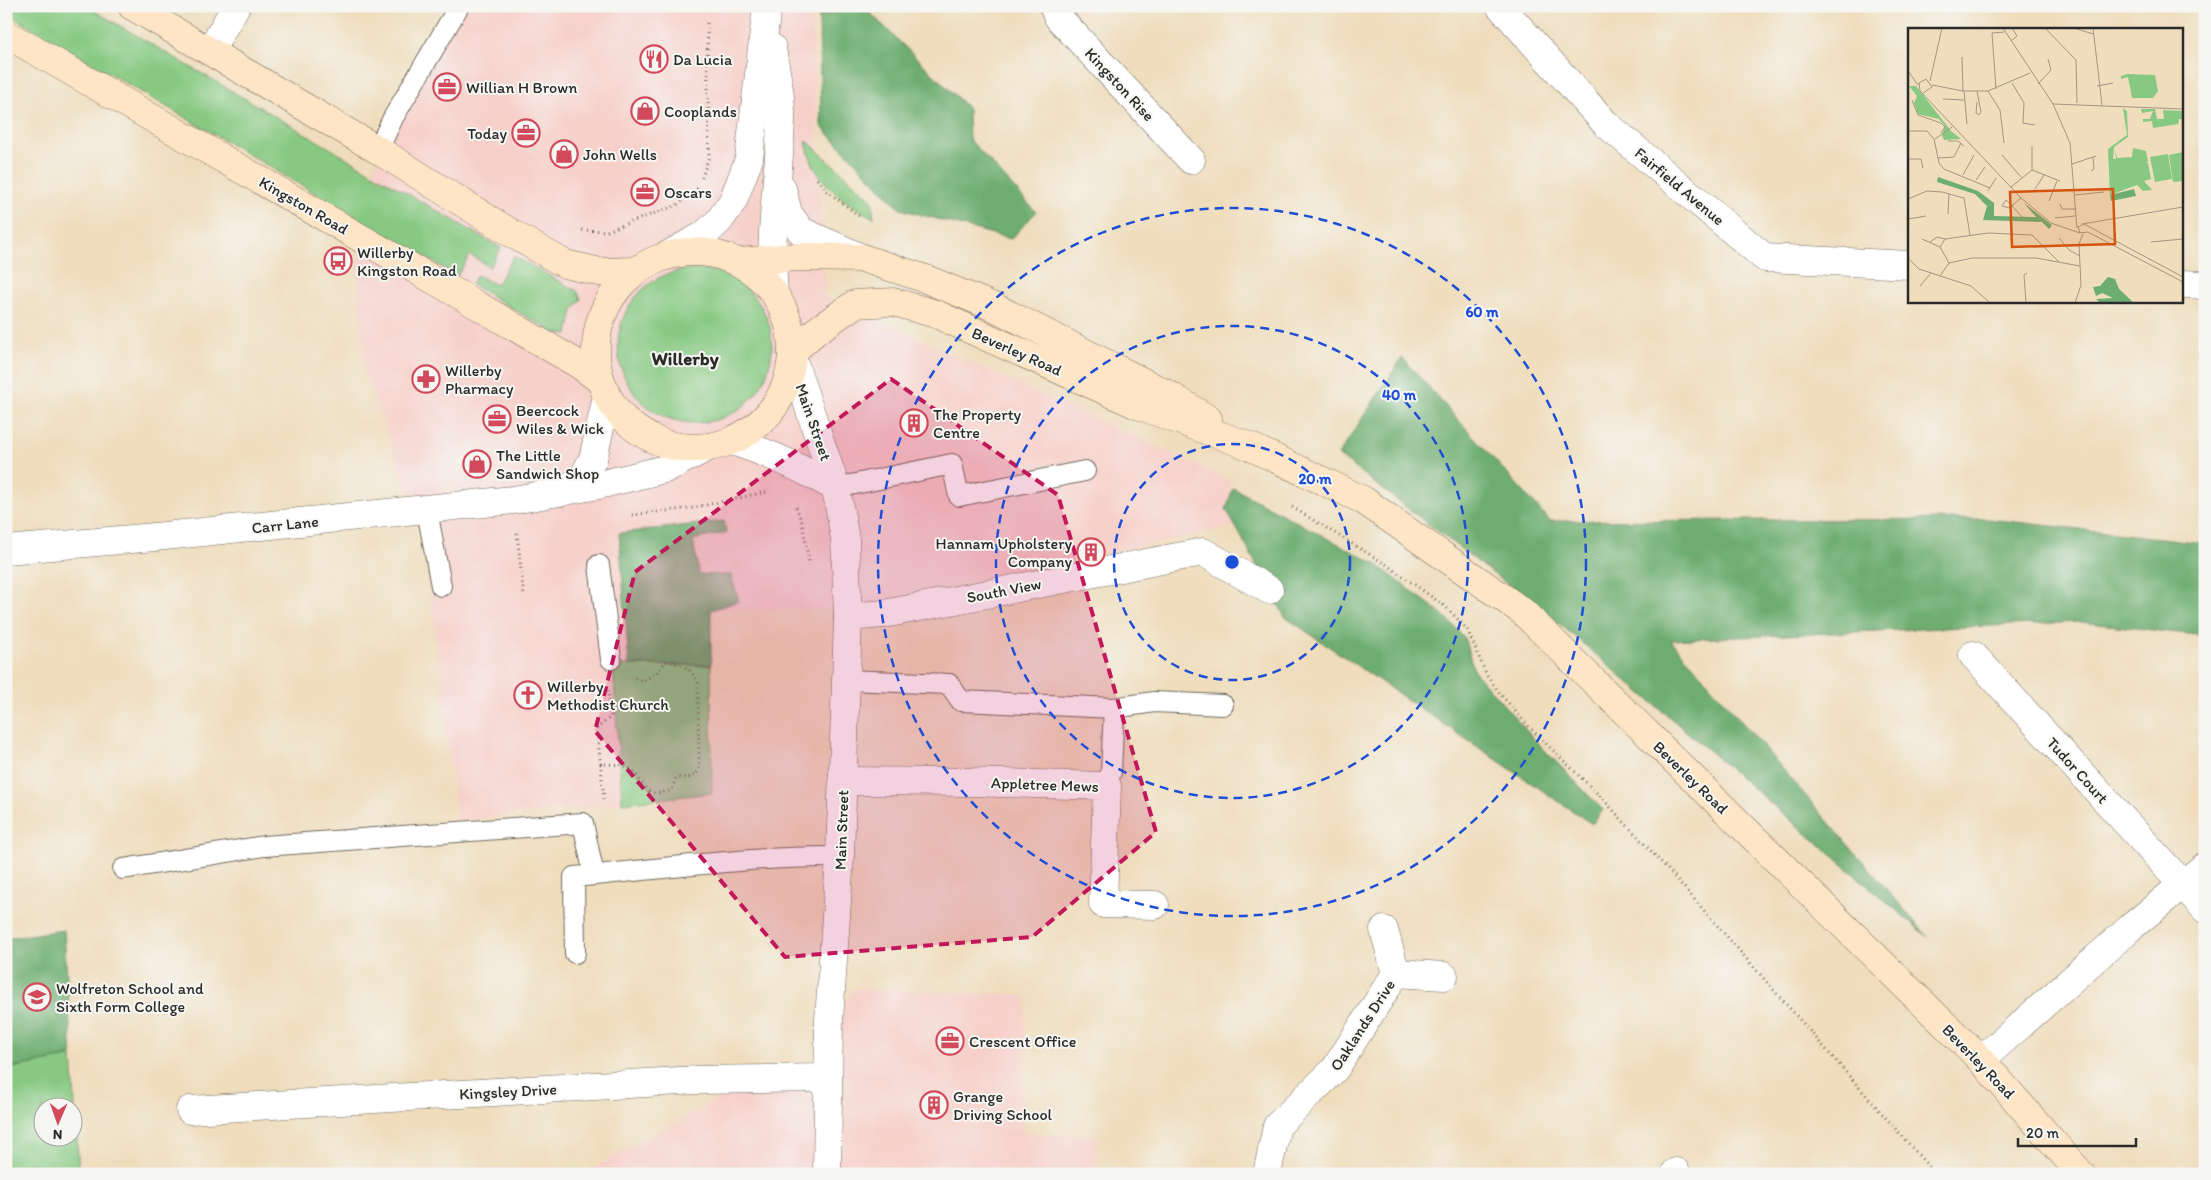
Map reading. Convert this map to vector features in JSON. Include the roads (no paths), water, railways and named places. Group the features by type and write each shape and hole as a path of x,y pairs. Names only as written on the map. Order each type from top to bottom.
{"main road":[{"path":"132,6 378,150 516,236 565,264 600,272 634,271"},
{"name":"Kingston Road","path":"6,34 578,364 604,388"},
{"path":"694,251 717,254 739,262 759,275 774,292 785,312 791,334 792,354 787,384 774,407 755,426 720,444 688,448 668,444 649,437 632,427 618,412 604,388 596,360 600,320 608,302 620,285 634,271 652,260 670,254 694,251"},
{"name":"Beverley Road","path":"739,262 796,257 862,258 926,279 994,306 1171,396 1249,446"},
{"name":"Beverley Road","path":"792,354 816,331 855,304 894,302 936,314 1135,404 1249,446 1363,500 1522,611 1981,1060 2081,1174"}],"street":[{"path":"210,51 236,6"},
{"name":"Kingston Rise","path":"1052,6 1058,17 1191,160"},
{"name":"Fairfield Avenue","path":"1500,6 1605,123 1765,258 1908,264"},
{"name":"Beverley Road","path":"767,10 781,114 779,172 771,259 774,292"},
{"name":"Beverley Road","path":"670,254 704,235 719,221 733,201 749,159 767,10"},
{"name":"Beverley Road","path":"779,172 788,212 801,231 862,258"},
{"path":"2184,284 2205,285"},
{"name":"Main Street","path":"792,354 836,488 845,539 848,617 840,857 827,1078 826,1174"},
{"name":"Carr Lane","path":"562,492 583,477 593,459 604,388"},
{"name":"Carr Lane","path":"6,550 427,510 513,500 562,492 664,469 720,444"},
{"name":"Main Street","path":"720,444 763,451 801,468 836,488"},
{"name":"South View","path":"848,617 884,614 1203,552 1269,590"},
{"name":"Tudor Court","path":"1973,655 2205,909"},
{"name":"Appletree Mews","path":"843,780 1107,786 1103,904 1155,905"},
{"path":"1981,1060 2130,928 2205,866"},
{"name":"Oaklands Drive","path":"1267,1174 1277,1126 1335,1069 1396,973 1384,930"},
{"name":"Oaklands Drive","path":"1396,973 1444,976"},
{"name":"Kingsley Drive","path":"190,1110 697,1080 827,1078"}],"lane":[{"path":"378,150 393,118 459,6"},
{"path":"836,488 952,464 959,496 1085,471"},
{"path":"427,510 442,586"},
{"path":"599,565 608,665"},
{"path":"846,680 949,684 961,700 1114,708 1154,702 1223,705"},
{"path":"1111,773 1114,708"},
{"path":"123,869 264,846 583,823 594,875"},
{"path":"575,953 574,877 812,857 840,857"}],"place":[{"name":"Da Lucia","path":"654,59"},
{"name":"Willian H Brown","path":"447,87"},
{"name":"Cooplands","path":"645,111"},
{"name":"Today","path":"526,133"},
{"name":"John Wells","path":"564,154"},
{"name":"Oscars","path":"645,192"},
{"name":"Willerby Kingston Road","path":"338,261"},
{"name":"Willerby Pharmacy","path":"426,379"},
{"name":"Beercock Wiles & Wick","path":"497,419"},
{"name":"The Property Centre","path":"914,423"},
{"name":"The Little Sandwich Shop","path":"477,464"},
{"name":"Hannam Upholstery Company","path":"1091,552"},
{"name":"Willerby Methodist Church","path":"528,695"},
{"name":"Wolfreton School and Sixth Form College","path":"37,997"},
{"name":"Crescent Office","path":"950,1041"},
{"name":"Grange Driving School","path":"934,1105"}],"district":[{"name":"Willerby","path":"685,358"}]}
